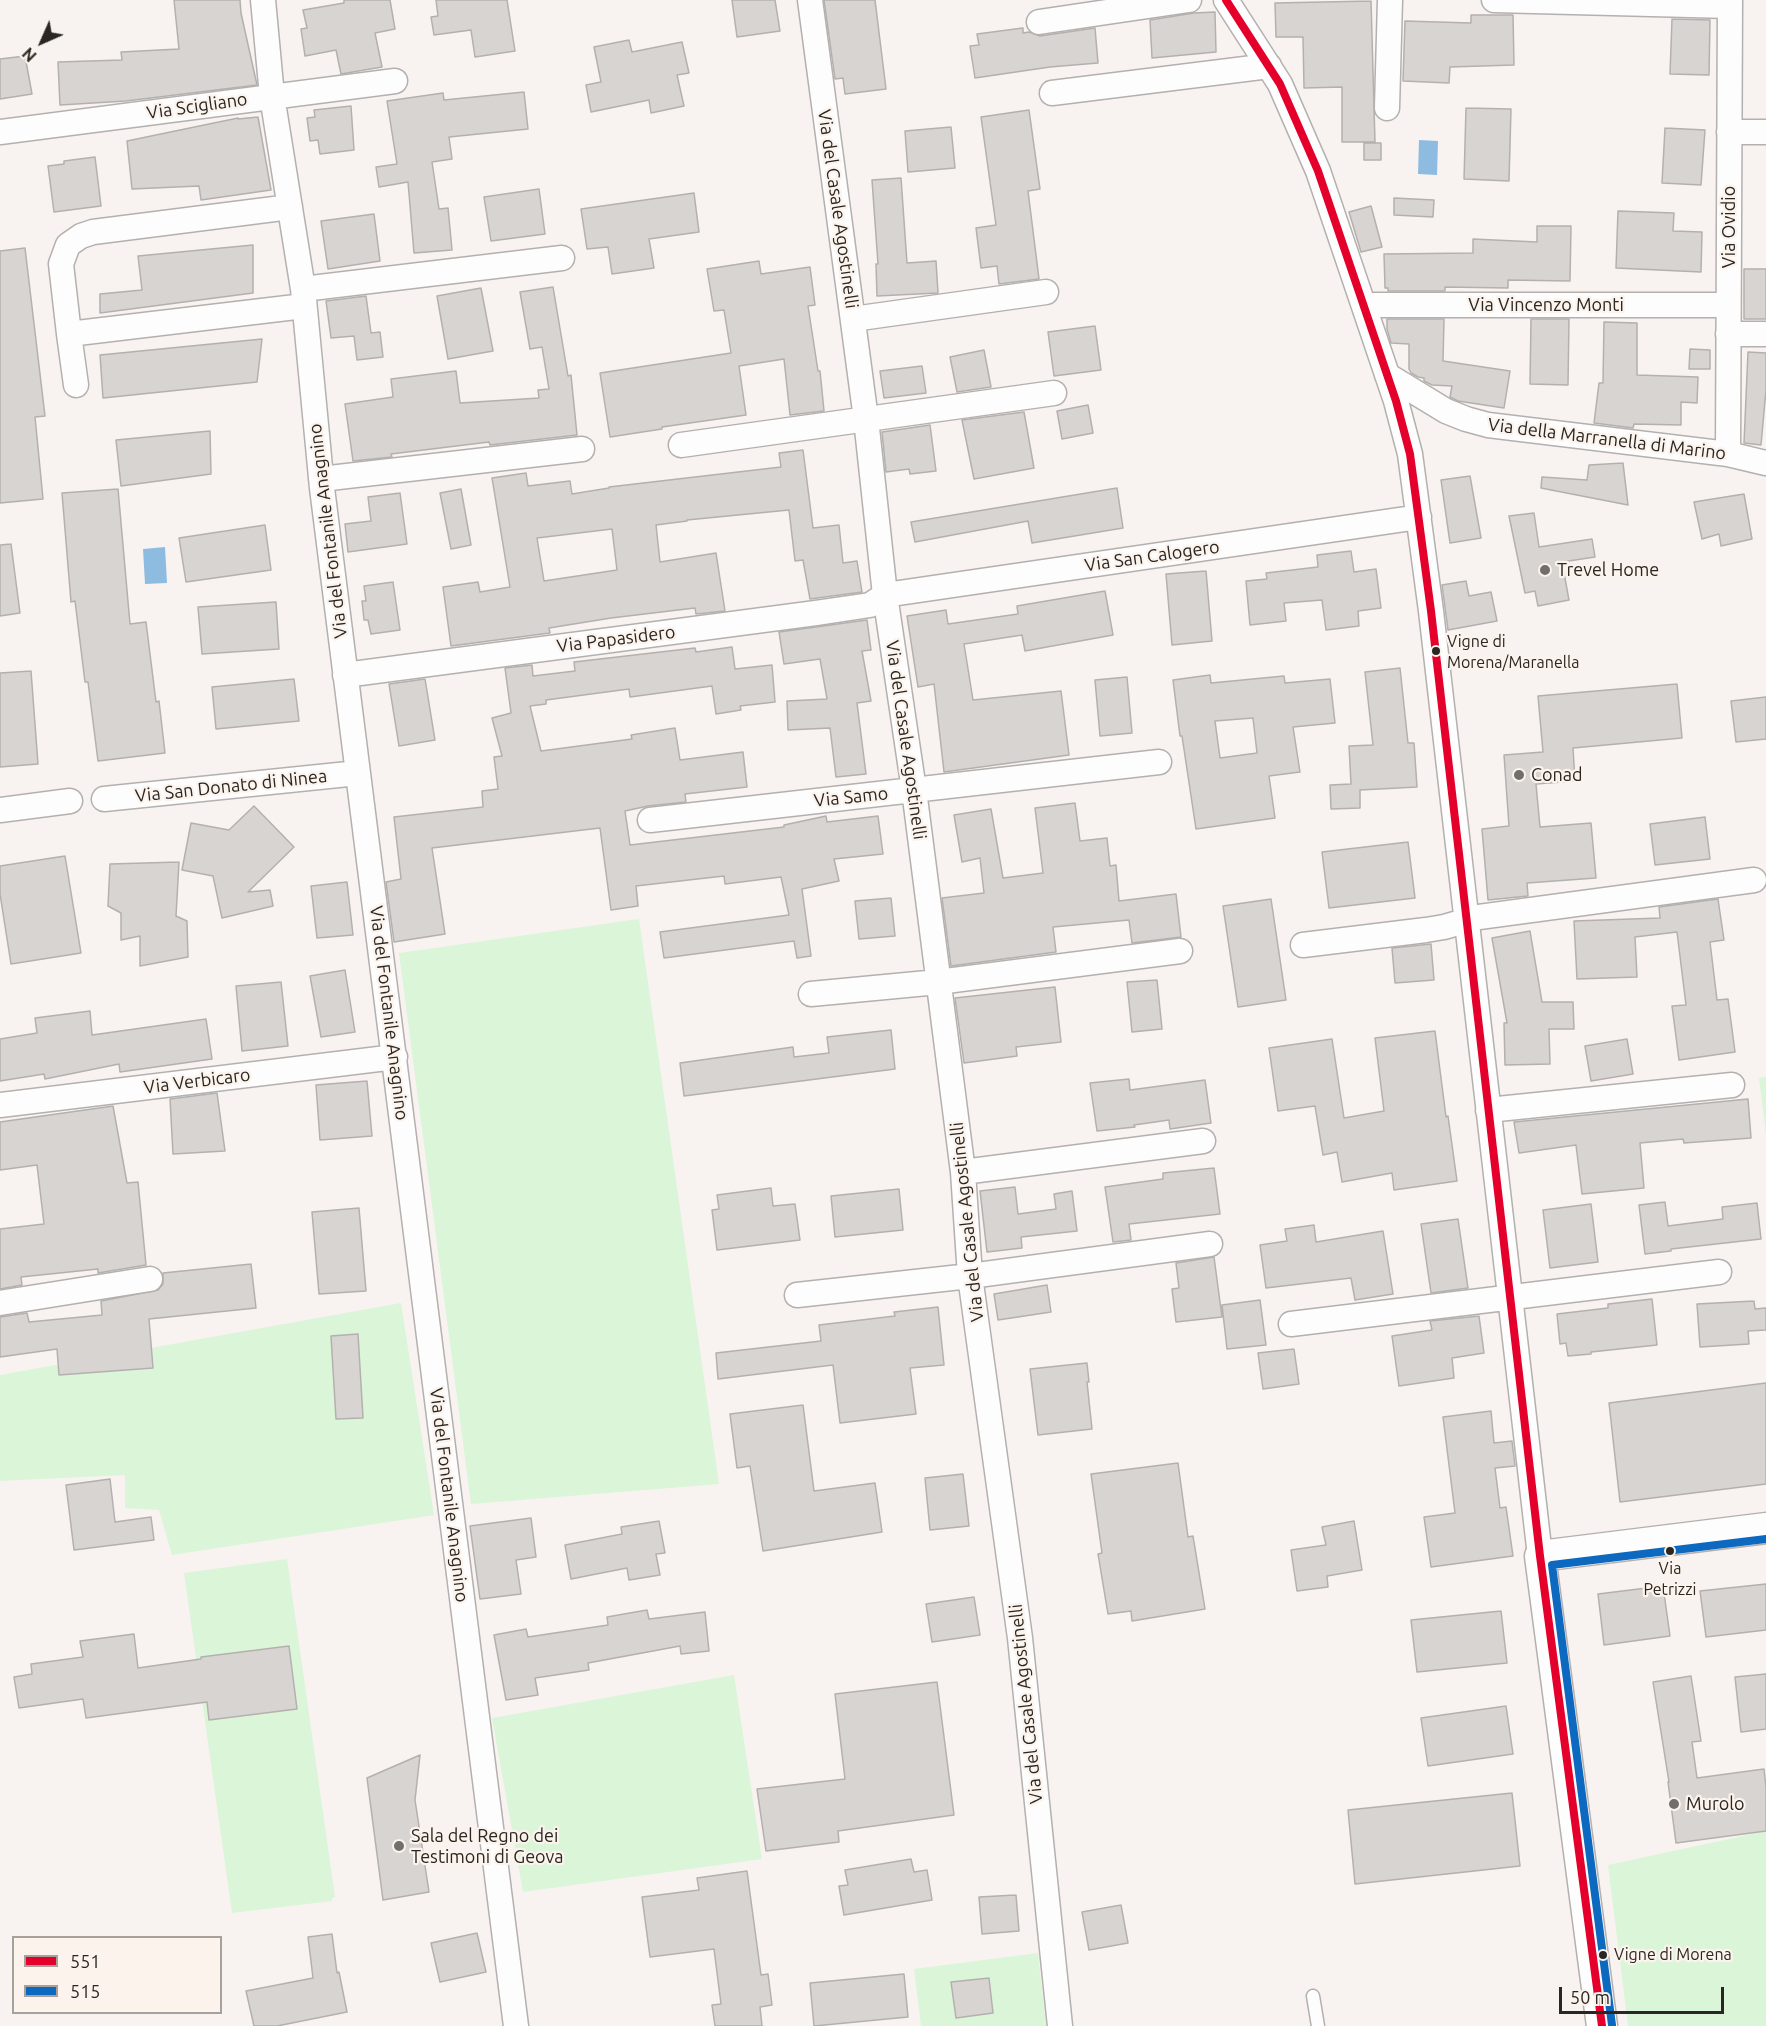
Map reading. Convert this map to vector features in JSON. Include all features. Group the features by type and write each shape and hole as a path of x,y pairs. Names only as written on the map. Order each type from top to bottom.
{"street":[{"name":"Via del Fontanile Anagnino","path":"263,0 272,96 304,298 321,479 345,675 516,2026"},
{"name":"Via del Casale Agostinelli","path":"810,0 866,419 885,596 914,790 963,1172 970,1276 1020,1638 1060,2026"},
{"path":"1039,22 1189,0"},
{"path":"1226,0 1269,66 1295,114 1318,171 1408,441 1419,517 1540,1556 1602,2026"},
{"path":"1387,108 1390,0"},
{"path":"1494,0 1730,3"},
{"name":"Via Ovidio","path":"1728,454 1730,3"},
{"path":"1052,93 1269,66"},
{"name":"Via Scigliano","path":"0,132 394,81"},
{"path":"1730,132 1766,132"},
{"path":"76,385 61,264 68,245 81,236 93,232 290,207"},
{"path":"69,334 562,258"},
{"path":"853,319 1046,292"},
{"name":"Via Vincenzo Monti","path":"1364,305 1728,305"},
{"path":"1728,334 1766,334"},
{"name":"Via della Marranella di Marino","path":"1387,375 1446,411 1488,425 1728,454 1766,463"},
{"path":"681,445 1054,393"},
{"path":"321,479 582,449"},
{"name":"Via San Calogero","path":"885,596 1419,517"},
{"name":"Via Papasidero","path":"345,675 816,613 870,604 885,596"},
{"name":"Via Samo","path":"650,820 1158,762"},
{"name":"Via San Donato di Ninea","path":"104,799 358,773"},
{"path":"0,810 70,801"},
{"path":"1303,945 1435,929 1479,917 1754,880"},
{"path":"811,993 938,982 1180,951"},
{"name":"Via Verbicaro","path":"0,1105 395,1057"},
{"path":"1488,1110 1732,1085"},
{"path":"963,1172 1203,1141"},
{"path":"797,1295 970,1276 1210,1244"},
{"path":"1292,1324 1719,1272"},
{"path":"0,1303 150,1279"},
{"path":"1540,1556 1766,1528"}],"lane":[{"path":"1313,1995 1318,2026"}],"green space":[{"path":"639,919 719,1484 471,1504 399,953"},
{"path":"1766,1077 1766,1135 1759,1078"},
{"path":"401,1303 434,1515 172,1555 159,1510 125,1508 125,1475 0,1481 0,1375"},
{"path":"287,1559 335,1897 332,1901 232,1913 184,1573"},
{"path":"734,1675 762,1859 523,1892 492,1718"},
{"path":"1766,1831 1766,2026 1628,2026 1608,1865"},
{"path":"1038,1953 1046,2026 921,2026 914,1969"}],"water":[{"path":"1419,140 1438,141 1437,175 1418,174"},
{"path":"165,547 167,583 145,584 143,549"}],"building":[{"path":"174,0 240,0 257,85 126,101 60,105 58,62 122,60 121,52 179,49"},
{"path":"344,0 390,0 395,29 375,33 382,67 341,74 336,50 305,56 301,29 307,28 303,10 344,3"},
{"path":"436,0 507,0 515,51 475,57 471,30 434,35 431,17 438,16"},
{"path":"732,0 775,0 780,31 737,37"},
{"path":"824,0 875,0 886,89 845,94 843,78 835,79"},
{"path":"1371,1 1375,142 1342,142 1342,87 1304,88 1303,37 1276,37 1275,3"},
{"path":"1215,12 1216,52 1152,58 1150,20"},
{"path":"1471,15 1513,15 1514,65 1450,67 1449,83 1403,81 1405,21 1471,23"},
{"path":"1672,19 1710,20 1709,75 1670,74"},
{"path":"1023,28 1023,33 1029,32 1040,36 1095,28 1098,63 1050,67 975,78 970,46 979,45 977,34"},
{"path":"629,40 632,52 682,42 689,73 677,75 684,106 651,113 649,100 591,112 586,85 601,82 594,47"},
{"path":"25,56 32,94 0,99 0,59"},
{"path":"524,92 528,129 449,137 452,159 432,162 439,209 448,208 452,250 414,253 408,182 379,187 376,167 397,164 387,101 443,93 444,100"},
{"path":"351,106 354,150 320,154 318,140 310,141 307,118 315,117 314,110"},
{"path":"1466,108 1511,109 1509,181 1464,179"},
{"path":"1029,110 1040,189 1028,191 1039,279 999,284 997,266 981,268 976,228 996,225 981,117"},
{"path":"258,117 271,190 201,200 199,186 132,189 127,141 238,118"},
{"path":"951,127 955,168 908,172 905,131"},
{"path":"1665,128 1705,130 1701,185 1662,183"},
{"path":"1364,143 1381,143 1381,160 1364,160"},
{"path":"95,157 101,206 54,212 48,166 64,164 64,161"},
{"path":"901,178 907,263 936,261 938,293 877,296 876,264 878,264 872,180"},
{"path":"539,189 545,234 491,241 484,197"},
{"path":"694,193 699,232 649,239 654,268 612,274 608,247 587,249 581,209"},
{"path":"1394,198 1434,200 1433,217 1394,215"},
{"path":"1371,206 1382,247 1361,252 1349,212"},
{"path":"1618,211 1674,213 1673,231 1702,232 1701,272 1616,268"},
{"path":"374,214 380,261 328,269 321,221"},
{"path":"1537,226 1571,226 1570,281 1508,280 1508,288 1445,287 1445,291 1388,291 1388,288 1385,288 1384,254 1473,253 1473,239 1537,242"},
{"path":"253,245 253,293 100,313 100,294 142,290 138,256"},
{"path":"25,248 45,416 35,417 43,499 0,503 0,251"},
{"path":"759,261 761,274 810,267 815,305 808,306 818,371 820,371 824,411 790,415 784,359 739,366 746,415 610,437 600,373 731,353 724,310 714,311 707,269"},
{"path":"1744,269 1766,269 1766,319 1744,319"},
{"path":"553,287 568,376 571,375 577,435 490,445 489,442 353,461 345,404 393,397 391,379 456,371 460,403 539,398 538,390 549,389 542,347 530,349 520,292"},
{"path":"481,288 493,351 448,359 437,296"},
{"path":"366,296 371,333 380,332 383,357 357,360 354,336 331,338 326,301"},
{"path":"1387,319 1444,319 1443,361 1510,371 1504,408 1458,401 1450,397 1452,386 1432,385 1424,381 1424,378 1411,373 1409,344 1391,343"},
{"path":"1531,319 1569,319 1568,385 1530,384"},
{"path":"1604,322 1637,323 1637,375 1698,377 1697,403 1681,402 1681,425 1634,424 1633,428 1594,423 1599,383 1603,383"},
{"path":"1095,326 1101,370 1054,376 1048,332"},
{"path":"262,339 257,382 103,398 100,355"},
{"path":"1690,349 1710,350 1710,369 1689,369"},
{"path":"984,350 991,387 957,392 950,357"},
{"path":"1748,352 1766,353 1766,390 1761,445 1744,443"},
{"path":"922,366 926,393 884,398 880,371"},
{"path":"1088,405 1093,433 1062,439 1057,411"},
{"path":"1024,412 1034,468 974,479 962,420"},
{"path":"930,425 936,471 910,474 909,469 886,472 882,432"},
{"path":"210,431 211,474 121,486 116,440"},
{"path":"803,450 813,528 839,525 843,563 857,561 862,592 810,599 803,560 795,561 789,510 687,520 656,525 660,562 716,553 725,611 696,614 695,608 611,618 549,628 550,633 451,646 443,587 478,582 480,592 510,587 492,478 526,473 528,486 570,481 572,494 609,487 781,467 779,453","holes":["612,529 617,570 544,581 537,538"]},
{"path":"1623,463 1628,505 1541,488 1542,477 1587,480 1589,465"},
{"path":"1470,476 1481,538 1450,543 1441,480"},
{"path":"1117,488 1123,528 1032,543 1028,521 915,542 911,522"},
{"path":"118,489 130,624 146,622 165,753 98,761 75,601 71,602 62,493"},
{"path":"461,489 471,545 451,549 440,493"},
{"path":"400,493 407,544 348,552 345,524 371,521 368,497"},
{"path":"1744,494 1752,539 1721,546 1719,534 1702,539 1694,502"},
{"path":"1534,513 1539,547 1592,539 1595,557 1562,562 1569,600 1538,606 1535,591 1525,593 1509,516"},
{"path":"265,525 271,570 186,582 179,538"},
{"path":"11,544 20,613 0,616 0,545"},
{"path":"1351,551 1354,572 1376,569 1381,608 1358,611 1359,626 1326,630 1322,600 1284,603 1286,621 1250,625 1246,581 1267,579 1266,573 1318,567 1317,555"},
{"path":"1206,571 1212,641 1172,645 1166,574"},
{"path":"1466,581 1469,596 1491,592 1497,621 1448,630 1442,585"},
{"path":"393,582 400,630 371,634 368,620 364,620 362,601 366,601 364,586"},
{"path":"1105,591 1113,635 1025,651 1022,635 964,644 973,700 1061,691 1069,755 944,772 934,684 918,687 907,616 946,610 948,624 1018,614 1017,606"},
{"path":"276,602 279,649 202,654 198,607"},
{"path":"867,620 871,650 862,651 871,701 857,703 866,774 836,777 830,728 788,730 787,701 827,699 820,659 784,664 779,632"},
{"path":"732,647 735,669 772,665 775,702 740,706 741,710 716,714 712,686 630,697 629,689 546,700 546,704 530,706 541,751 632,739 631,735 675,728 680,760 743,752 747,787 685,794 686,802 625,811 630,845 784,827 784,825 826,816 827,822 878,816 883,854 834,859 839,881 802,889 811,956 797,958 794,941 664,958 660,932 789,915 781,877 725,884 724,876 636,886 638,906 611,910 600,828 432,848 445,934 394,942 386,882 401,879 394,817 483,807 482,791 498,789 494,757 502,756 492,718 511,713 505,668 532,665 533,676 575,671 574,662 695,648 696,652"},
{"path":"1400,668 1408,743 1414,743 1417,787 1360,790 1360,808 1331,809 1330,785 1351,784 1349,746 1373,745 1365,672"},
{"path":"31,671 38,764 0,767 0,673"},
{"path":"1210,675 1211,683 1284,676 1285,683 1330,679 1335,723 1293,727 1300,772 1269,776 1275,818 1196,829 1173,680","holes":["1253,718 1257,753 1220,758 1215,721"]},
{"path":"1127,677 1132,733 1100,736 1095,680"},
{"path":"294,679 299,721 216,729 212,687"},
{"path":"425,679 435,740 399,746 389,684"},
{"path":"1677,684 1682,738 1573,748 1575,781 1536,784 1540,827 1591,823 1596,878 1527,883 1528,896 1488,900 1482,829 1509,826 1504,755 1543,752 1538,696"},
{"path":"1766,697 1766,739 1736,742 1731,701"},
{"path":"1075,803 1080,841 1107,838 1110,866 1116,865 1119,901 1176,894 1181,937 1132,943 1129,920 1053,927 1056,952 951,966 942,898 984,893 980,858 962,862 954,815 991,809 1003,878 1043,873 1035,808"},
{"path":"254,806 294,847 248,892 270,890 273,906 222,918 213,876 182,870 191,823 229,830"},
{"path":"1705,817 1710,859 1655,865 1650,824"},
{"path":"1408,842 1415,898 1329,908 1322,852"},
{"path":"65,856 81,953 11,964 0,894 0,866"},
{"path":"179,862 176,916 187,921 188,957 140,966 140,936 121,940 121,913 108,906 110,864"},
{"path":"347,882 353,935 317,938 311,886"},
{"path":"891,898 895,936 859,939 855,901"},
{"path":"1271,899 1286,1000 1238,1007 1223,906"},
{"path":"1718,899 1724,940 1710,942 1717,1000 1728,999 1735,1052 1679,1060 1672,1006 1686,1005 1677,932 1635,937 1637,977 1577,979 1574,921 1660,918 1659,907"},
{"path":"1530,931 1542,1002 1573,1002 1574,1029 1549,1029 1550,1064 1505,1065 1504,1023 1507,1023 1492,938"},
{"path":"1431,944 1434,980 1395,983 1392,948"},
{"path":"345,970 355,1032 321,1037 310,976"},
{"path":"1157,980 1162,1029 1132,1032 1127,982"},
{"path":"281,982 288,1046 242,1051 236,986"},
{"path":"1055,987 1061,1042 1016,1047 1017,1056 964,1063 955,998"},
{"path":"90,1011 92,1035 206,1019 212,1059 120,1072 119,1064 45,1079 44,1074 0,1081 0,1039 37,1033 35,1018"},
{"path":"891,1030 895,1069 684,1096 680,1063 793,1047 794,1057 829,1053 827,1037"},
{"path":"1435,1031 1457,1181 1394,1190 1392,1173 1342,1182 1337,1152 1323,1155 1315,1106 1278,1111 1269,1048 1332,1039 1344,1118 1384,1111 1375,1038"},
{"path":"1627,1039 1633,1074 1591,1081 1585,1046"},
{"path":"1129,1079 1130,1090 1205,1080 1211,1123 1170,1129 1169,1120 1097,1131 1090,1083"},
{"path":"367,1081 372,1136 320,1140 316,1085"},
{"path":"217,1093 225,1151 173,1154 170,1099"},
{"path":"1748,1099 1751,1138 1684,1143 1683,1139 1640,1143 1644,1188 1582,1194 1576,1145 1519,1153 1514,1122"},
{"path":"113,1106 127,1183 138,1182 146,1265 98,1273 98,1269 21,1277 22,1285 0,1289 0,1229 44,1224 37,1165 0,1170 0,1122"},
{"path":"1214,1168 1220,1214 1129,1224 1131,1240 1113,1242 1105,1187 1163,1179 1163,1173"},
{"path":"1015,1187 1018,1214 1056,1209 1054,1194 1072,1191 1077,1231 1021,1237 1022,1248 987,1252 980,1191"},
{"path":"771,1188 773,1206 795,1204 800,1240 717,1250 712,1210 719,1209 717,1195"},
{"path":"899,1189 903,1230 835,1237 831,1196"},
{"path":"1665,1202 1668,1226 1723,1219 1722,1207 1757,1203 1761,1239 1645,1254 1639,1205"},
{"path":"1591,1204 1598,1262 1550,1268 1543,1210"},
{"path":"359,1208 366,1291 319,1294 312,1212"},
{"path":"1458,1219 1468,1288 1431,1293 1421,1224"},
{"path":"1314,1225 1316,1242 1383,1231 1393,1294 1355,1300 1351,1278 1266,1288 1260,1245 1287,1241 1285,1229"},
{"path":"1214,1257 1222,1317 1176,1322 1172,1289 1179,1288 1176,1263"},
{"path":"251,1264 256,1308 149,1319 153,1368 59,1375 57,1349 0,1357 0,1317 27,1313 29,1322 102,1315 101,1301 158,1290 163,1284 163,1273"},
{"path":"1047,1285 1051,1312 998,1320 994,1294"},
{"path":"1652,1299 1657,1345 1568,1356 1566,1343 1560,1344 1557,1314 1608,1308 1608,1304"},
{"path":"1260,1300 1266,1345 1227,1349 1222,1305"},
{"path":"1754,1301 1755,1309 1766,1308 1766,1330 1748,1331 1749,1344 1700,1347 1697,1304"},
{"path":"938,1307 944,1365 910,1368 916,1414 840,1423 833,1365 718,1379 716,1353 821,1341 819,1325 895,1316 894,1312"},
{"path":"1479,1316 1484,1353 1452,1358 1454,1378 1399,1386 1392,1336 1432,1330 1430,1321"},
{"path":"358,1334 363,1418 336,1419 331,1336"},
{"path":"1294,1349 1299,1384 1263,1389 1258,1353"},
{"path":"1087,1363 1092,1429 1038,1435 1030,1369"},
{"path":"1766,1383 1766,1484 1620,1502 1609,1403"},
{"path":"803,1405 814,1491 875,1483 882,1532 763,1551 750,1466 737,1468 730,1414"},
{"path":"1491,1411 1494,1443 1512,1441 1515,1466 1495,1468 1500,1508 1506,1507 1513,1556 1431,1567 1424,1517 1455,1513 1443,1417"},
{"path":"1178,1463 1188,1537 1193,1536 1205,1609 1132,1621 1131,1611 1108,1614 1098,1554 1102,1553 1091,1474"},
{"path":"963,1474 969,1526 930,1530 925,1478"},
{"path":"110,1479 115,1522 151,1517 154,1540 74,1550 66,1485"},
{"path":"531,1518 536,1557 516,1560 521,1594 480,1599 470,1526"},
{"path":"659,1521 665,1553 656,1554 660,1575 629,1580 627,1568 571,1579 565,1545 622,1534 621,1527"},
{"path":"1354,1521 1362,1570 1327,1576 1328,1587 1297,1591 1291,1550 1326,1545 1322,1527"},
{"path":"1766,1584 1766,1630 1706,1637 1700,1591"},
{"path":"1663,1586 1670,1636 1604,1645 1598,1594"},
{"path":"974,1597 980,1635 932,1642 926,1604"},
{"path":"647,1610 649,1619 705,1612 709,1651 681,1654 680,1646 588,1663 589,1670 535,1678 538,1695 506,1700 494,1635 526,1629 528,1637 608,1625 607,1617"},
{"path":"1501,1611 1507,1663 1417,1672 1411,1620"},
{"path":"134,1634 138,1668 201,1659 201,1657 289,1646 297,1709 209,1720 207,1702 86,1718 83,1699 19,1708 14,1677 32,1674 31,1664 83,1657 80,1641"},
{"path":"1766,1674 1766,1729 1741,1732 1735,1677"},
{"path":"1691,1676 1701,1741 1692,1742 1697,1778 1764,1769 1766,1831 1676,1843 1653,1682"},
{"path":"937,1682 954,1815 838,1831 839,1842 766,1851 757,1789 845,1779 835,1694"},
{"path":"1506,1706 1513,1754 1428,1766 1421,1718"},
{"name":"Sala del Regno dei Testimoni di Geova","path":"420,1755 415,1800 429,1892 383,1900 367,1778"},
{"path":"1512,1793 1520,1866 1355,1884 1348,1810"},
{"path":"911,1859 914,1872 927,1870 932,1900 844,1915 839,1886 848,1885 845,1870"},
{"path":"747,1871 761,1975 768,1974 772,2005 760,2007 762,2026 715,2026 712,2005 721,2004 714,1949 650,1957 642,1897 699,1890 697,1878"},
{"path":"1016,1895 1019,1931 982,1934 979,1897"},
{"path":"1121,1905 1128,1943 1089,1950 1082,1912"},
{"path":"477,1933 486,1972 440,1982 431,1943"},
{"path":"332,1934 337,1973 339,1972 347,2012 277,2026 254,2026 246,1991 313,1978 308,1937"},
{"path":"904,1974 908,2017 814,2026 810,1983"},
{"path":"989,1978 993,2013 956,2018 951,1982"}],"transit line":[{"name":"551","path":"1226,0 1280,84 1318,171 1396,401 1410,454 1431,611 1540,1556 1602,2026"},
{"name":"515","path":"1612,2025 1552,1565 1766,1539"}],"place":[{"name":"Trevel Home","path":"1545,570"},
{"name":"Vigne di Morena/Maranella","path":"1436,651"},
{"name":"Conad","path":"1519,775"},
{"name":"Via Petrizzi","path":"1670,1551"},
{"name":"Murolo","path":"1674,1804"},
{"name":"Sala del Regno dei Testimoni di Geova","path":"399,1846"},
{"name":"Vigne di Morena","path":"1603,1955"}]}
